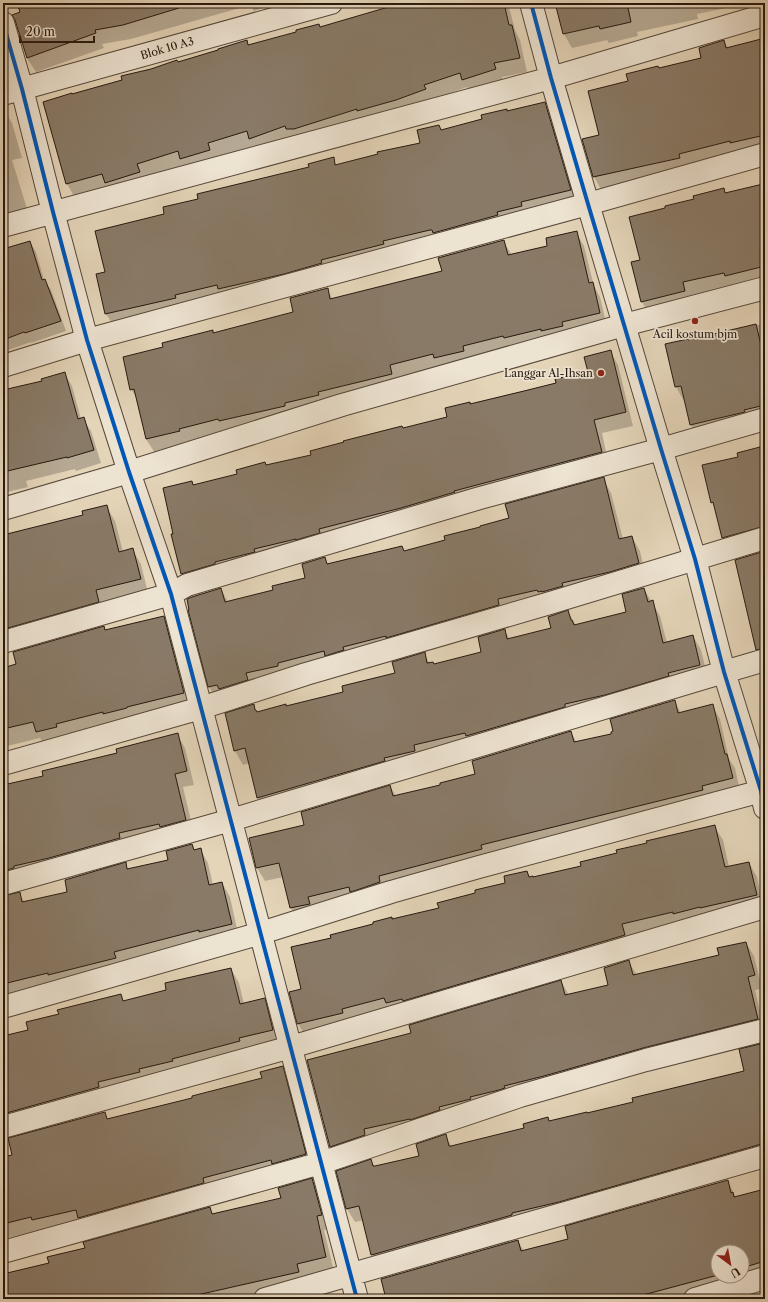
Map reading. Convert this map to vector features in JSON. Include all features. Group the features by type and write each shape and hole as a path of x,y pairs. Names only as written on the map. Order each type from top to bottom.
{"street":[{"name":"Blok 10 A3","path":"12,91 331,3"},
{"path":"3,1007 261,933 391,892 471,869 764,797 724,672 695,559 660,449 531,3"},
{"path":"3,226 552,78 765,15"},
{"path":"3,23 12,91 53,212 87,340 129,472 171,594 357,1299"},
{"path":"3,366 87,340 588,204 765,154"},
{"path":"3,509 129,472 342,405 624,325 765,288"},
{"path":"3,642 171,594 187,585 480,498 765,419"},
{"path":"3,764 201,708 306,674 550,604 765,538"},
{"path":"3,884 231,820 765,660"},
{"path":"3,1127 291,1047 765,907"},
{"path":"3,1252 321,1163 520,1096 646,1060 765,1030"},
{"path":"265,1299 765,1156"},
{"path":"695,1299 765,1278"}],"building":[{"path":"17,3 178,3 179,8 123,25 95,30 96,33 27,58 12,15 20,12"},
{"path":"402,3 504,3 509,25 512,25 520,58 494,63 496,69 462,80 460,73 424,85 426,89 396,100 357,111 357,109 294,129 286,129 285,126 249,139 247,131 208,143 210,150 180,159 178,151 137,164 140,172 105,183 102,174 66,184 43,102 122,80 121,76 151,69 177,60 178,62 247,40 248,45 296,32 296,30 319,24 320,27"},
{"path":"555,3 627,3 631,22 600,29 599,26 563,34"},
{"path":"765,38 765,135 730,143 730,141 679,154 680,158 593,177 582,139 599,135 588,91 628,81 626,74 701,58 699,48 724,40 726,48"},
{"path":"545,102 571,190 521,202 522,206 497,212 498,215 433,233 432,230 430,230 383,241 384,244 321,260 322,263 284,274 218,289 217,285 175,295 176,298 105,314 96,274 105,272 95,231 164,214 163,207 198,199 197,194 309,167 308,164 334,157 335,165 378,154 377,152 420,143 417,130 439,125 441,130 482,119 481,115 507,109 507,111"},
{"path":"763,184 765,194 765,266 725,276 724,273 683,282 685,291 641,302 631,262 640,260 629,217 665,208 665,206 694,199 693,196 724,188 725,193"},
{"path":"577,231 589,283 593,282 600,313 562,322 563,326 541,331 541,329 504,338 503,336 463,346 464,351 434,358 433,354 390,365 392,374 318,392 319,395 285,403 285,406 219,421 218,419 179,429 180,431 146,439 134,389 130,390 123,357 163,347 162,343 213,330 213,333 293,312 290,298 328,288 330,299 442,271 438,258 504,240 508,255 547,246 546,238"},
{"path":"30,241 42,280 45,279 61,321 3,340 3,249"},
{"path":"756,324 765,362 765,405 744,410 745,412 690,425 681,386 675,387 665,344"},
{"path":"611,350 626,412 594,420 602,452 454,491 455,492 401,508 319,529 320,533 254,549 255,552 215,562 215,564 181,574 171,534 173,534 163,488 192,481 193,485 237,474 236,470 265,462 266,465 311,455 310,451 344,442 343,441 402,426 403,428 447,417 445,408 470,402 470,404 556,383 555,379 588,372 584,357"},
{"path":"65,372 78,419 84,417 94,450 67,458 3,472 3,390 42,381 41,379"},
{"path":"760,447 765,470 765,526 722,538 713,502 711,503 702,465 738,457 737,453"},
{"path":"604,477 619,539 632,536 639,563 610,572 562,583 563,586 542,592 538,592 537,590 498,599 499,605 386,638 386,636 343,647 344,650 325,656 324,651 278,663 278,666 246,673 248,680 219,689 217,685 208,687 188,610 187,599 221,588 225,602 273,590 272,586 305,578 302,564 325,557 327,564 402,546 404,551 445,540 444,536 509,518 505,504"},
{"path":"107,505 119,552 133,548 141,579 96,590 99,602 8,628 7,625 3,626 3,535 83,515 82,511"},
{"path":"765,551 765,648 756,650 735,560"},
{"path":"644,588 648,602 653,600 663,643 693,635 700,665 668,673 669,676 605,695 565,704 565,707 466,736 465,733 414,745 415,751 384,758 385,761 257,798 245,748 234,751 225,713 254,704 257,712 286,704 286,706 343,692 342,686 395,673 392,662 425,652 427,663 433,662 434,664 481,652 478,637 505,629 507,639 551,628 548,617 568,610 574,625 626,612 622,594"},
{"path":"164,616 184,693 103,714 103,712 56,724 57,727 36,732 33,722 3,729 3,668 16,664 13,652 104,626 105,630"},
{"path":"675,700 678,713 713,704 725,754 727,754 733,778 702,786 703,790 481,845 482,849 379,876 380,882 354,891 350,892 349,887 308,897 310,904 290,908 279,863 256,868 249,838 304,825 301,812 390,785 393,796 440,785 440,783 475,774 472,761 571,731 574,742 611,734 613,731 610,719"},
{"path":"178,733 187,771 175,774 186,820 160,827 159,824 119,833 120,838 49,858 14,866 14,868 3,871 3,785 43,776 42,771 117,753 116,749"},
{"path":"715,825 725,867 749,862 757,895 622,924 625,935 403,1001 402,999 386,1003 384,998 342,1009 343,1013 297,1024 289,992 301,989 291,947 331,938 330,935 373,924 373,922 439,908 437,903 475,893 475,890 505,883 504,876 527,871 529,877 533,877 581,866 580,862 617,853 616,850 647,843 646,841"},
{"path":"192,844 194,850 201,848 209,885 222,882 232,924 199,932 199,930 114,952 116,958 48,975 48,973 3,984 3,896 20,892 22,902 67,892 65,880 126,862 127,869 168,860 166,851"},
{"path":"746,942 755,975 748,977 758,1019 643,1048 504,1086 505,1088 499,1090 439,1107 440,1110 410,1120 364,1129 365,1135 330,1147 307,1060 411,1033 409,1025 561,980 565,995 608,985 604,968 629,960 633,975 719,955 717,948"},
{"path":"231,968 240,1004 265,998 273,1030 239,1038 240,1041 172,1059 173,1061 139,1069 140,1072 98,1082 99,1087 3,1114 3,1036 28,1030 26,1022 59,1014 57,1010 121,994 123,1001 166,990 165,983"},
{"path":"764,1043 765,1143 559,1202 512,1213 512,1215 371,1255 359,1206 346,1209 336,1171 371,1159 373,1166 375,1166 419,1156 416,1144 446,1134 449,1146 451,1146 524,1128 523,1124 548,1117 549,1121 587,1113 633,1102 632,1098 744,1071 739,1049"},
{"path":"283,1066 306,1154 272,1164 271,1160 203,1178 204,1183 78,1218 76,1210 32,1220 31,1217 3,1224 3,1157 12,1155 8,1138 105,1112 107,1119 192,1098 192,1096 262,1078 260,1072"},
{"path":"312,1178 322,1215 317,1216 326,1257 297,1264 299,1272 197,1295 198,1299 3,1299 3,1274 49,1263 47,1257 85,1248 83,1242 210,1207 212,1214 281,1198 278,1188"},
{"path":"728,1180 731,1193 733,1192 734,1197 765,1189 765,1261 750,1266 750,1244 710,1244 710,1277 643,1295 644,1299 386,1299 381,1279 518,1240 521,1251 568,1239 565,1226"}],"cycle path":[{"path":"531,3 551,78 588,204 695,559 724,672 765,808"},
{"path":"3,23 22,89 87,340 129,472 171,594 357,1299"}],"place":[{"name":"Acil kostum bjm","path":"695,321"},
{"name":"Langgar Al-Ihsan","path":"601,373"}]}
